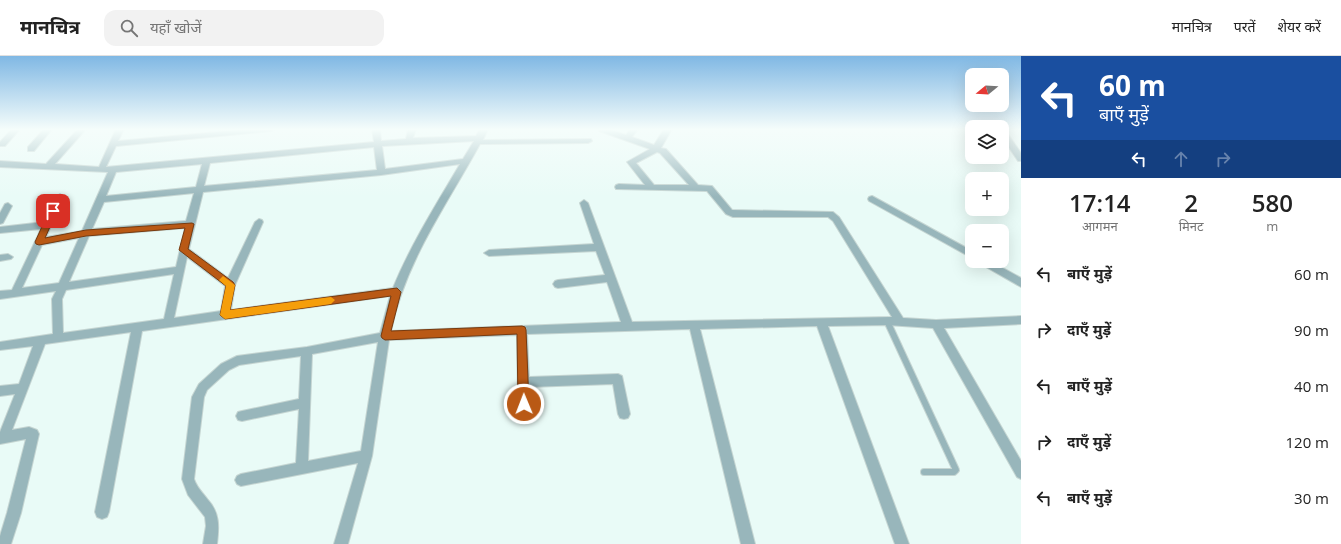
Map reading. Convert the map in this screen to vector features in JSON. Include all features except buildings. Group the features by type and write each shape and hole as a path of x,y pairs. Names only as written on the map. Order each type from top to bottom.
{"street":[{"path":"49,166 62,152"},
{"path":"101,170 109,152"},
{"path":"0,164 113,170 295,152"},
{"path":"379,152 381,172"},
{"path":"341,544 366,456 373,419 380,359 397,292 408,262 471,152"},
{"path":"651,152 631,162 651,187"},
{"path":"664,152 695,187"},
{"path":"168,323 190,224 207,160"},
{"path":"102,199 200,188 381,172 466,161"},
{"path":"58,338 56,303 102,199 113,170"},
{"path":"619,187 709,188 731,214 828,214 834,216 900,322"},
{"path":"15,292 60,197"},
{"path":"872,199 965,251"},
{"path":"584,203 628,326"},
{"path":"0,221 8,206"},
{"path":"225,315 230,285 259,222"},
{"path":"39,242 86,233 190,224"},
{"path":"0,230 46,225"},
{"path":"489,253 600,247"},
{"path":"184,250 230,285"},
{"path":"994,268 1021,283"},
{"path":"0,295 179,270"},
{"path":"558,284 611,278"},
{"path":"0,346 397,292"},
{"path":"210,544 212,516 208,509 189,488 188,479 198,397 200,390 225,367 237,361 307,351 385,336 694,324 887,321 936,324 1021,320"},
{"path":"821,322 902,544"},
{"path":"694,324 748,544"},
{"path":"936,324 1021,473"},
{"path":"102,512 137,327"},
{"path":"522,330 524,404"},
{"path":"2,438 41,340"},
{"path":"302,468 307,351"},
{"path":"523,382 618,379 624,414"},
{"path":"0,391 23,388"},
{"path":"242,416 305,403"},
{"path":"2,438 29,433 33,434 14,513 4,544"},
{"path":"241,480 366,456"}],"lane":[{"path":"887,321 956,470 954,472 924,472"}],"slow traffic":[{"path":"223,280 230,285 225,315 331,300"}],"route":[{"path":"53,211 39,242 86,233 190,224 184,250 230,285 225,315 397,292 385,336 522,330 524,404"}]}
